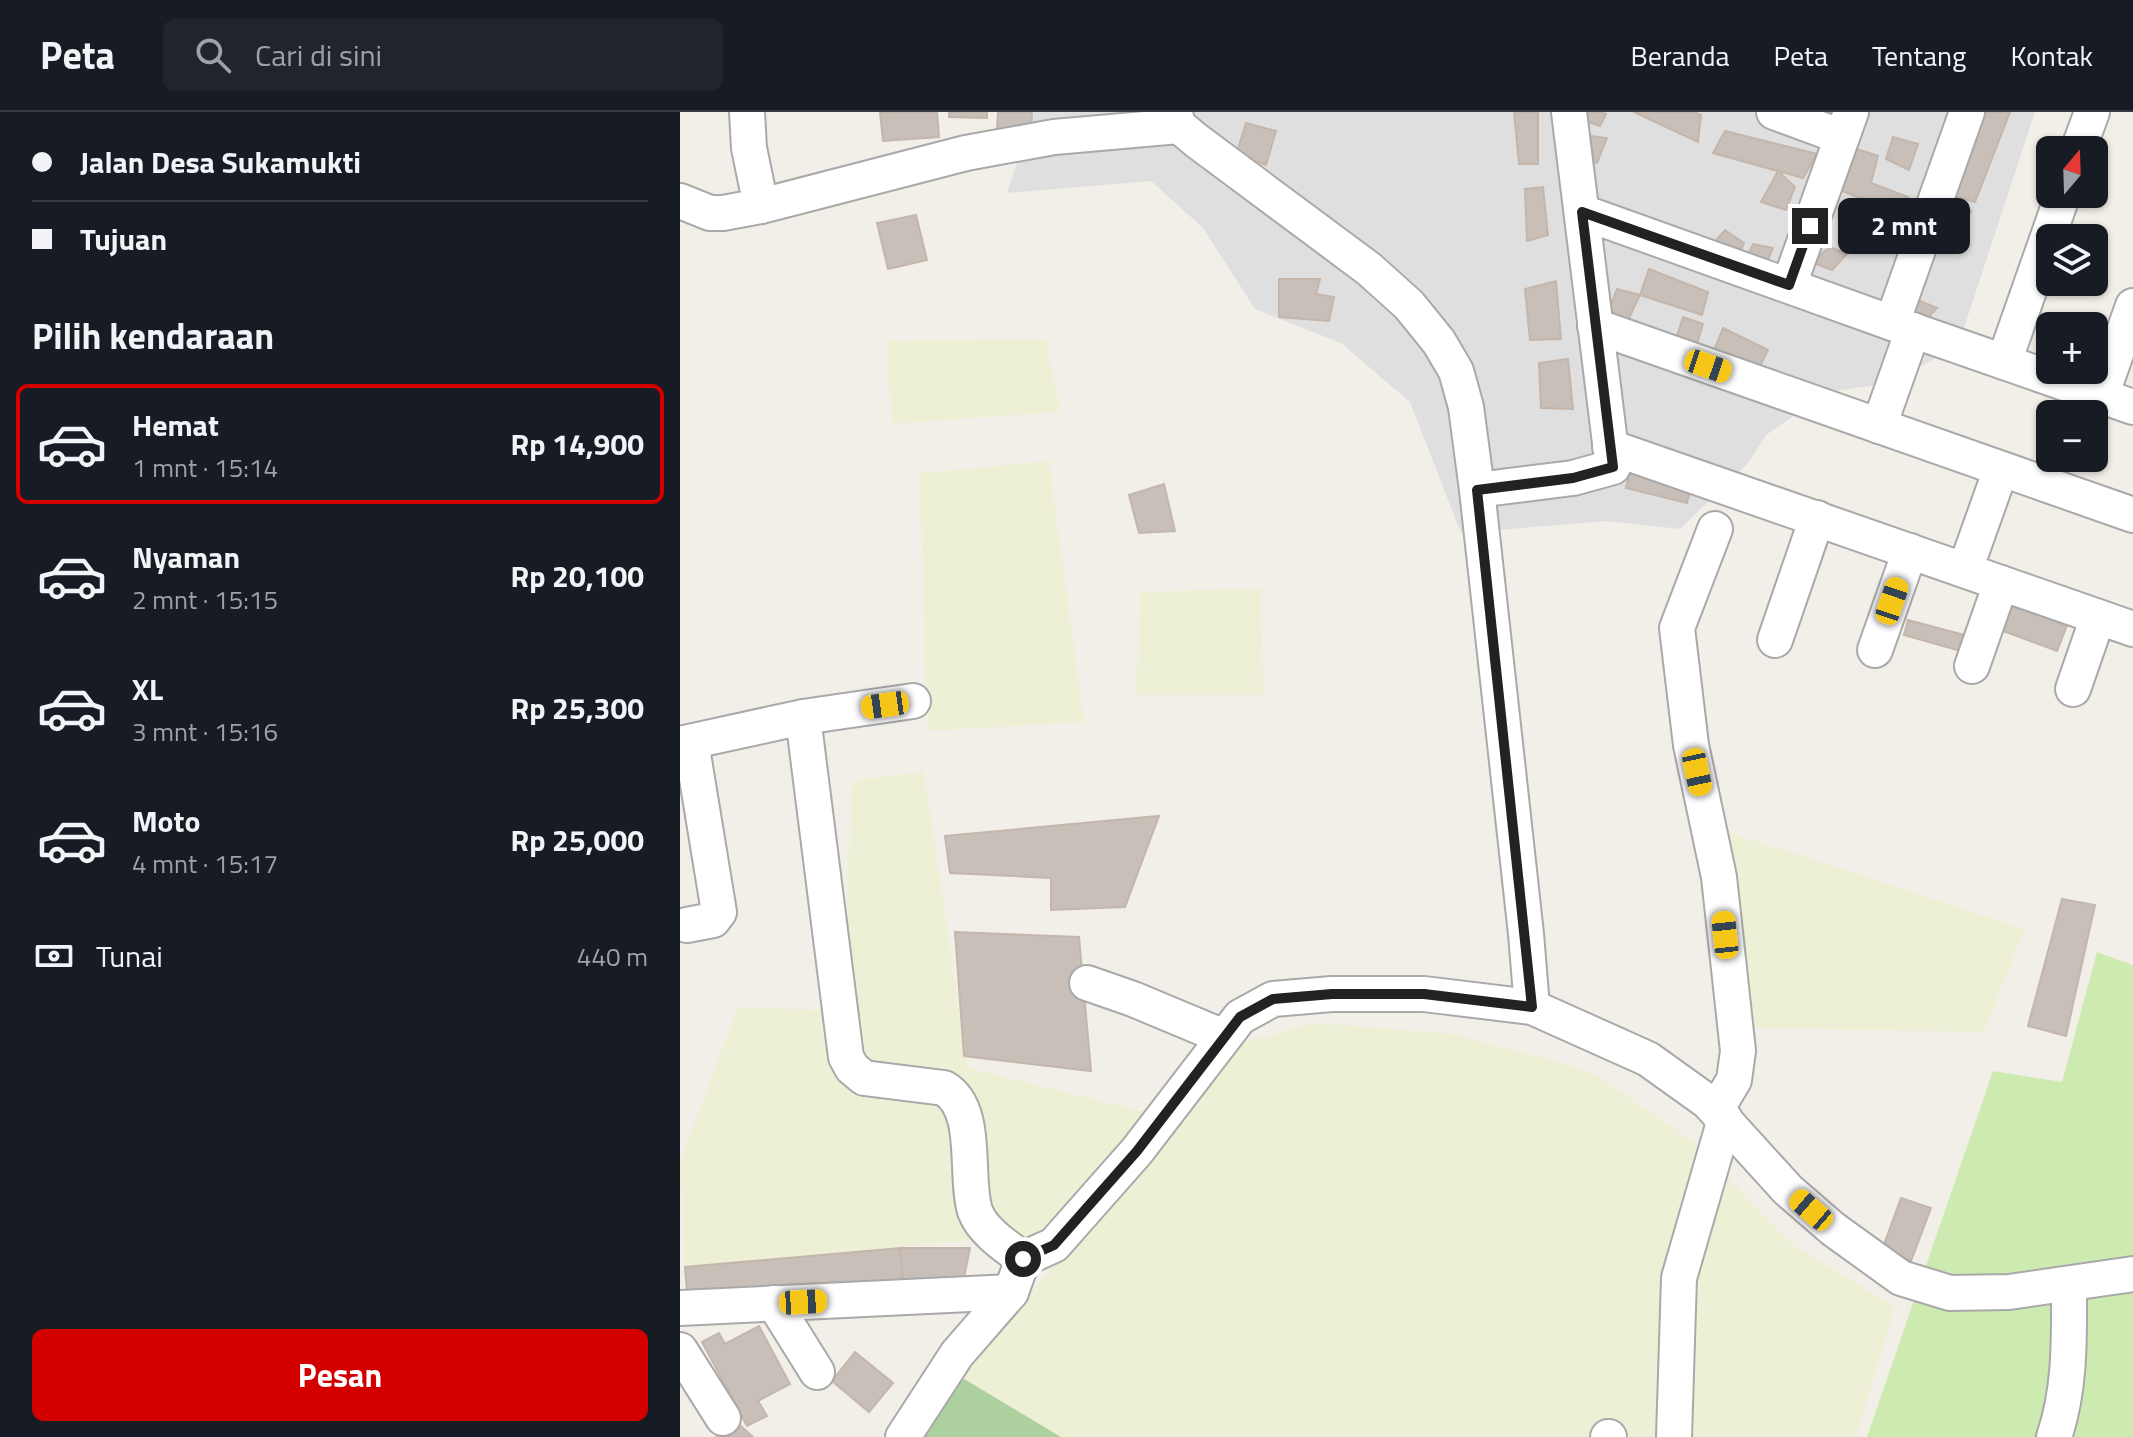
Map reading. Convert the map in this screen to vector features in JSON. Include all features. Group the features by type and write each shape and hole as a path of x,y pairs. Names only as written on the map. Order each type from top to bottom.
{"street":[{"path":"747,112 749,148 761,206"},
{"path":"1477,490 1573,478 1613,467 1569,112"},
{"path":"1774,112 1846,125 1789,285"},
{"path":"1879,426 1902,326 1967,112"},
{"path":"2083,136 2092,112"},
{"path":"680,201 710,213 761,206 980,150 1177,119 1369,269 1409,305 1439,342 1456,371 1466,407 1532,1007"},
{"path":"2004,362 2058,208"},
{"path":"1582,212 2117,402 2133,306"},
{"path":"1595,326 2133,515"},
{"path":"1610,447 2133,629"},
{"path":"1965,570 2001,469"},
{"path":"1775,640 1817,518"},
{"path":"1674,1437 1679,1278 1720,1115 1734,1080 1738,1051 1719,877 1691,745 1677,628 1715,529"},
{"path":"1875,650 1910,551"},
{"path":"1972,666 2001,583"},
{"path":"2073,689 2098,617"},
{"path":"687,925 713,920 719,912 686,743 803,717 913,701"},
{"path":"803,717 846,1057 852,1068 864,1078 944,1088 954,1094 964,1111 975,1212 994,1236 1023,1259"},
{"path":"1087,983 1224,1037"},
{"path":"903,1437 957,1354 1011,1292 1023,1259 1054,1245 1137,1151 1240,1017 1273,999 1332,994 1424,994 1532,1007 1648,1059 1720,1115 1788,1190 1833,1229 1901,1278 1950,1293 2009,1292 2133,1274"},
{"path":"2054,1437 2069,1364 2069,1284"},
{"path":"680,1308 1011,1292"},
{"path":"774,1303 817,1372"},
{"path":"680,1350 723,1418"}],"shaded area":[{"path":"1034,112 2035,112 1958,346 1890,383 1828,392 1766,435 1749,462 1680,529 1607,521 1461,533 1410,402 1341,343 1255,309 1203,228 1151,181 1007,193"}],"green space":[{"path":"1045,339 1061,412 892,424 886,341"},
{"path":"1049,461 1084,722 927,731 920,473"},
{"path":"1261,588 1263,695 1136,695 1141,592"},
{"path":"924,771 968,1068 1163,1116 1040,1245 983,1239 685,1267 680,1162 738,1007 843,1011 852,781"},
{"path":"1719,829 2025,929 1984,1032 1750,1028"},
{"path":"2097,952 2133,965 2133,1437 1867,1437 1993,1071 2062,1082"},
{"path":"1316,1023 1454,1034 1590,1071 1697,1144 1789,1242 1895,1307 1856,1437 1061,1437 956,1374 1101,1215 1245,1042"},
{"path":"956,1374 1061,1437 915,1437"}],"building":[{"path":"880,112 937,112 939,137 883,141"},
{"path":"949,112 987,112 987,118 949,117"},
{"path":"998,112 1032,112 1031,132 997,132"},
{"path":"1514,112 1538,112 1538,164 1519,164"},
{"path":"1576,112 1606,114 1600,126 1572,117"},
{"path":"1634,112 1694,112 1701,115 1698,142"},
{"path":"1984,112 2010,112 1975,202 1950,195"},
{"path":"1246,123 1276,131 1266,165 1236,155"},
{"path":"1725,131 1817,154 1803,178 1713,153"},
{"path":"1584,135 1607,138 1597,163 1581,161"},
{"path":"1893,137 1918,144 1909,170 1886,159"},
{"path":"1857,149 1878,156 1871,183 1908,197 1896,212 1842,191"},
{"path":"1778,171 1795,187 1786,210 1761,202"},
{"path":"1543,187 1548,235 1527,241 1525,189"},
{"path":"1944,205 1971,211 1958,238 1942,232"},
{"path":"916,215 927,260 888,269 877,223"},
{"path":"1725,230 1744,243 1734,265 1709,248"},
{"path":"1753,244 1773,248 1765,267 1745,261"},
{"path":"1830,247 1847,254 1832,270 1811,262"},
{"path":"1649,269 1708,292 1702,315 1640,295"},
{"path":"1279,279 1320,279 1316,294 1334,297 1329,321 1279,317"},
{"path":"1556,281 1561,339 1530,340 1525,289"},
{"path":"1617,289 1640,295 1621,335 1604,324"},
{"path":"1920,301 1937,308 1919,328 1902,323"},
{"path":"1683,317 1703,324 1696,347 1675,342"},
{"path":"1723,328 1768,350 1758,370 1713,353"},
{"path":"1568,359 1573,409 1541,408 1539,363"},
{"path":"1635,448 1696,464 1687,503 1626,488"},
{"path":"1164,484 1175,531 1139,533 1129,495"},
{"path":"2011,578 2076,602 2057,651 1992,627"},
{"path":"1908,620 1972,637 1968,653 1904,635"},
{"path":"1159,816 1125,907 1051,910 1051,878 950,873 945,836"},
{"path":"2062,899 2095,905 2066,1036 2028,1026"},
{"path":"955,932 1079,937 1091,1071 964,1056"},
{"path":"1901,1198 1931,1208 1911,1261 1882,1250"},
{"path":"900,1248 903,1282 688,1305 685,1267"},
{"path":"900,1248 970,1248 962,1287 903,1282"},
{"path":"759,1326 790,1384 758,1401 767,1416 747,1426 702,1342 719,1333 725,1344"},
{"path":"855,1352 893,1383 869,1412 832,1381"},
{"path":"733,1419 753,1437 716,1437"}],"route":[{"path":"1023,1259 1054,1245 1137,1151 1240,1017 1273,999 1332,994 1424,994 1532,1007 1477,490 1573,478 1613,467 1582,212 1789,285 1810,226"}]}
